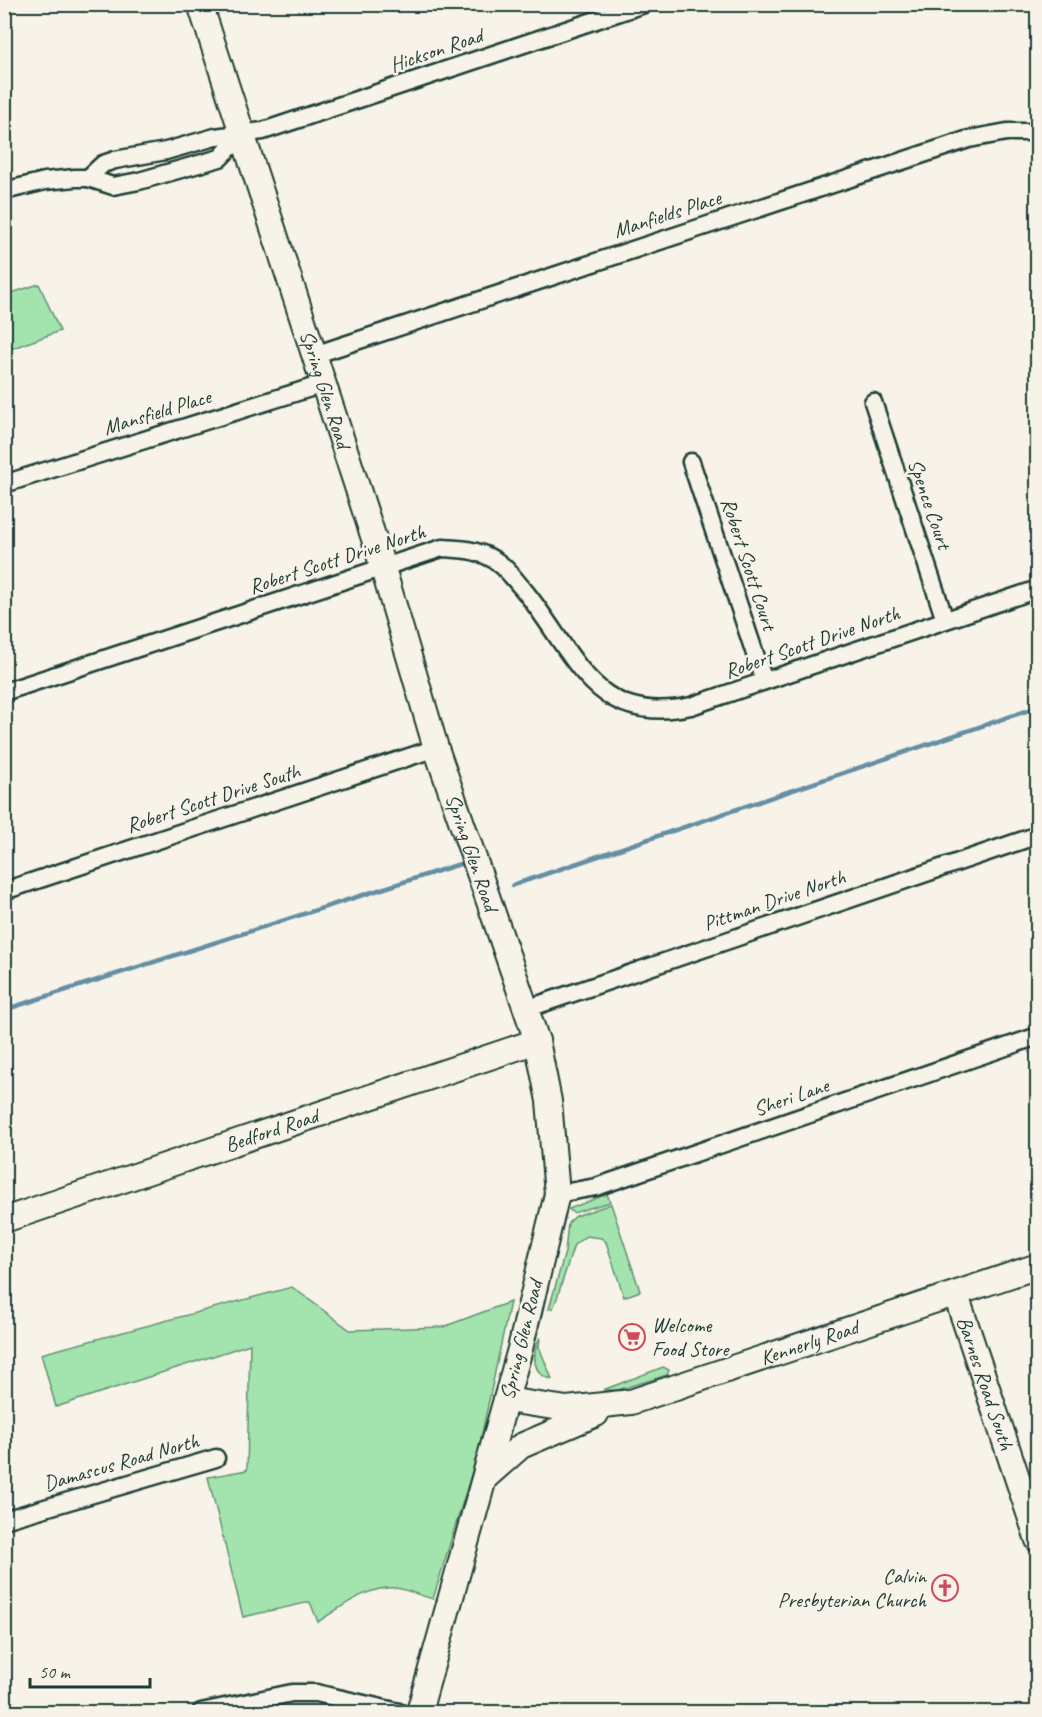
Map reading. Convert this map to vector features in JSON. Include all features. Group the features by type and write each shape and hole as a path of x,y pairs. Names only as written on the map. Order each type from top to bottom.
{"street":[{"name":"Spring Glen Road","path":"200,4 383,566 436,748 537,1041 549,1101 557,1194 506,1400 419,1713"},
{"name":"Hickson Road","path":"88,178 103,164 114,160 166,151 215,136 242,135 360,100 644,4"},
{"name":"Manfields Place","path":"314,355 969,139 1007,132 1038,132"},
{"name":"Hickson Road","path":"4,191 45,181 88,178 106,184 122,185 220,158 242,135"},
{"name":"Mansfield Place","path":"4,484 323,384"},
{"name":"Spence Court","path":"873,402 945,620"},
{"name":"Robert Scott Court","path":"691,462 764,681"},
{"name":"Robert Scott Drive North","path":"4,692 442,548 463,549 494,559 506,569 529,596 595,685 617,702 633,709 656,712 682,708 1038,589"},
{"name":"Robert Scott Drive South","path":"4,891 436,748"},
{"name":"Pittman Drive North","path":"526,1009 1038,835"},
{"name":"Sheri Lane","path":"557,1194 596,1187 1038,1036"},
{"name":"Bedford Road","path":"4,1220 537,1041"},
{"name":"Kennerly Road","path":"506,1400 567,1409 626,1403 1038,1266"},
{"name":"Barnes Road South","path":"956,1295 1038,1540"},
{"path":"485,1478 511,1452 529,1441 626,1403"},
{"name":"Damascus Road North","path":"4,1520 216,1458"},
{"path":"201,1713 292,1693 316,1693 399,1713"}],"green space":[{"path":"39,284 60,331 5,351 5,295"},
{"path":"607,1194 610,1202 573,1213 569,1209"},
{"path":"611,1204 640,1291 624,1297 606,1242 601,1238 586,1236 574,1245 556,1301 553,1308 549,1309 565,1252 568,1223 576,1216"},
{"path":"292,1287 350,1330 443,1327 510,1302 478,1452 433,1599 401,1589 386,1588 375,1590 345,1604 318,1622 310,1602 243,1617 208,1477 247,1470 250,1344 56,1407 41,1354"},
{"path":"540,1337 539,1347 552,1379 540,1373 535,1362"},
{"path":"663,1367 669,1370 667,1375 618,1390 603,1390"}],"waterway":[{"path":"513,885 1038,707"},
{"path":"4,1010 463,863"}],"place":[{"name":"Welcome Food Store","path":"632,1337"},
{"name":"Calvin Presbyterian Church","path":"945,1588"}]}
